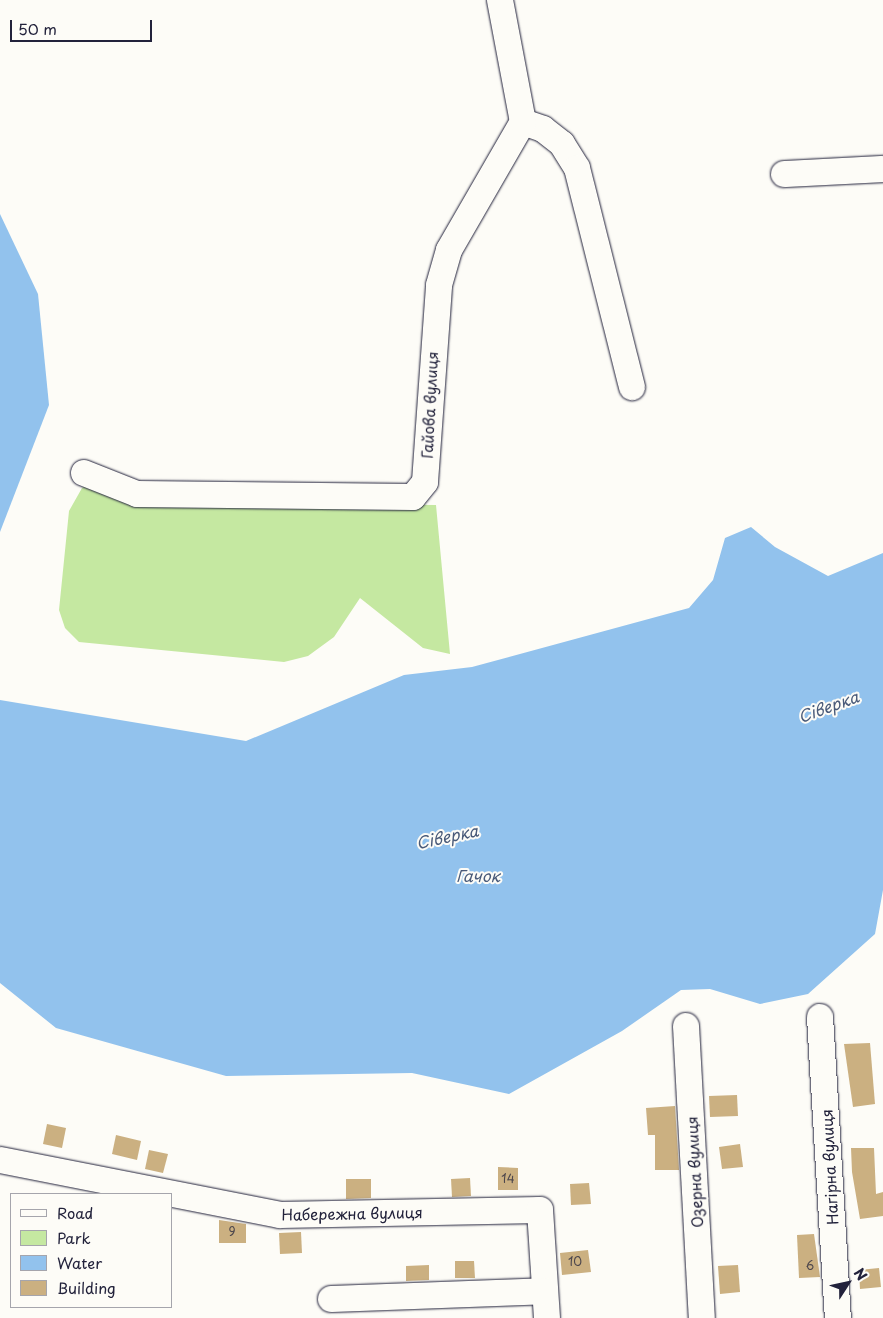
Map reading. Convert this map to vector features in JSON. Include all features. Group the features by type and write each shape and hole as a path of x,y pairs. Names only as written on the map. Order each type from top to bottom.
{"street":[{"path":"500,0 523,122 543,129 562,144 578,168 632,387"},
{"name":"Гайова вулиця","path":"84,473 137,494 412,498 425,482 439,285 449,250 523,122"},
{"path":"784,174 883,169"},
{"name":"Нагірна вулиця","path":"820,1017 838,1318"},
{"name":"Озерна вулиця","path":"686,1026 702,1318"},
{"name":"Набережна вулиця","path":"0,1160 168,1193"},
{"name":"Набережна вулиця","path":"172,1194 280,1215 540,1210 546,1318"},
{"path":"331,1299 545,1291"}],"green space":[{"path":"90,483 323,504 436,505 450,654 423,648 360,598 334,637 308,656 284,662 79,642 65,628 59,610 69,511 82,488"}],"water":[{"path":"0,214 38,294 49,405 0,532"},
{"name":"Гачок","path":"751,527 775,547 828,576 883,553 883,890 875,934 808,994 760,1004 710,989 681,990 622,1031 509,1094 412,1073 226,1076 56,1028 0,983 0,700 246,741 404,675 472,667 689,608 713,580 725,538"}],"building":[{"path":"870,1043 875,1104 853,1107 844,1044"},
{"path":"737,1095 738,1116 710,1117 709,1096"},
{"path":"675,1106 679,1170 655,1170 655,1135 648,1135 646,1108"},
{"path":"47,1124 66,1128 62,1148 43,1144"},
{"path":"116,1135 141,1141 137,1160 112,1154"},
{"path":"740,1144 743,1167 722,1169 719,1147"},
{"path":"851,1148 874,1148 876,1194 883,1192 883,1216 860,1219 852,1172"},
{"path":"149,1150 168,1154 163,1173 145,1169"},
{"path":"498,1167 518,1168 518,1190 498,1190"},
{"path":"470,1178 471,1196 452,1197 451,1179"},
{"path":"346,1179 371,1179 371,1198 346,1199"},
{"path":"589,1183 591,1204 571,1205 570,1184"},
{"path":"219,1220 246,1224 246,1243 219,1243"},
{"path":"301,1232 302,1253 280,1254 279,1233"},
{"path":"814,1234 820,1277 799,1278 797,1235"},
{"path":"588,1250 591,1272 562,1275 560,1253"},
{"path":"455,1261 474,1261 475,1278 455,1278"},
{"path":"429,1265 429,1280 406,1281 406,1266"},
{"path":"738,1265 740,1292 720,1294 718,1266"},
{"path":"879,1268 881,1287 860,1289 859,1270"}],"water label":[{"name":"Сіверка","path":"828,706"},
{"name":"Сіверка","path":"447,836"}]}
